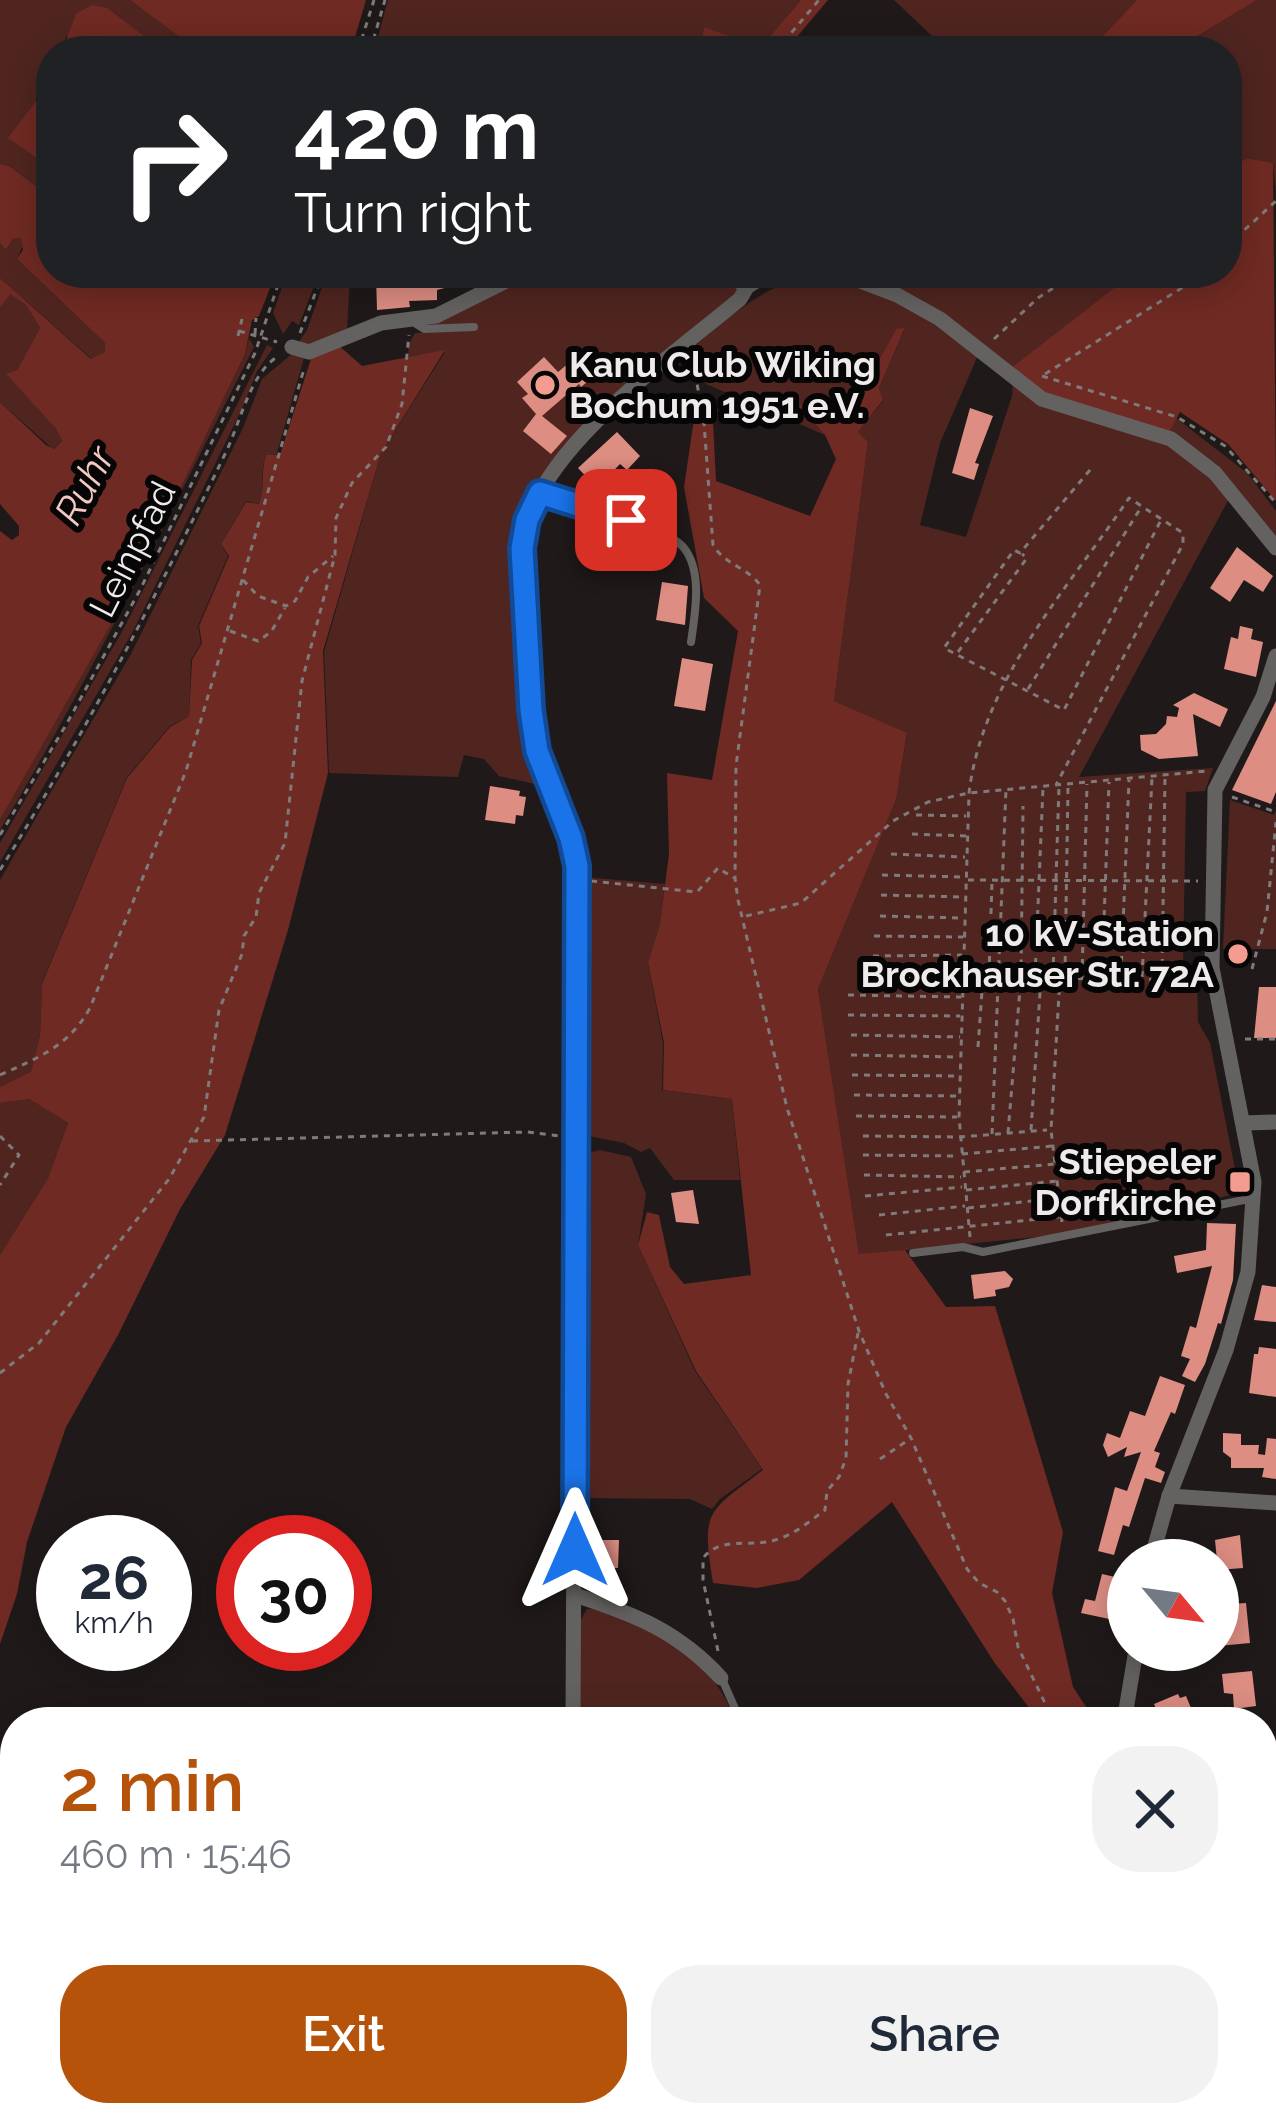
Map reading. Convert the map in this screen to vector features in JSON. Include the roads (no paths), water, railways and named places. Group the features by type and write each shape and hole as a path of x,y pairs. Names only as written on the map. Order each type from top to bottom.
{"street":[{"path":"294,351 381,323 412,322 447,311 492,288"},
{"path":"573,1707 577,880 571,838 537,751 522,548 527,520 540,493 573,447 614,403 740,299 746,288"},
{"path":"879,288 940,319 1042,399 1171,439 1194,454 1251,513 1276,548"},
{"path":"1156,1539 1168,1496 1226,1351 1248,1271 1255,1198 1216,997 1211,946 1215,790 1263,698 1276,656"},
{"path":"1244,1124 1276,1122"},
{"path":"1168,1496 1276,1503"},
{"path":"575,1595 665,1630 695,1649 723,1682"},
{"path":"1126,1707 1132,1671"}],"lane":[{"path":"412,322 424,329 474,327"},
{"path":"540,493 668,534 687,551 697,603 692,642"},
{"path":"913,1253 963,1247 983,1252 1255,1198"},
{"path":"723,1682 734,1707"}],"waterway":[{"path":"1114,36 1152,0"},
{"path":"710,425 714,500 722,528 763,568 781,574 773,646 774,765"},
{"path":"772,815 769,851 773,864"},
{"path":"767,920 785,1039 831,1192 853,1249 902,1342 896,1365 966,1486 980,1548 1012,1594 1027,1635 1033,1633"}],"place":[{"name":"Kanu Club Wiking Bochum 1951 e.V.","path":"545,385"},
{"name":"10 kV-Station Brockhauser Str. 72A","path":"1238,954"},
{"name":"Stiepeler Dorfkirche","path":"1240,1182"}],"water label":[{"name":"Ruhr","path":"84,485"}]}
